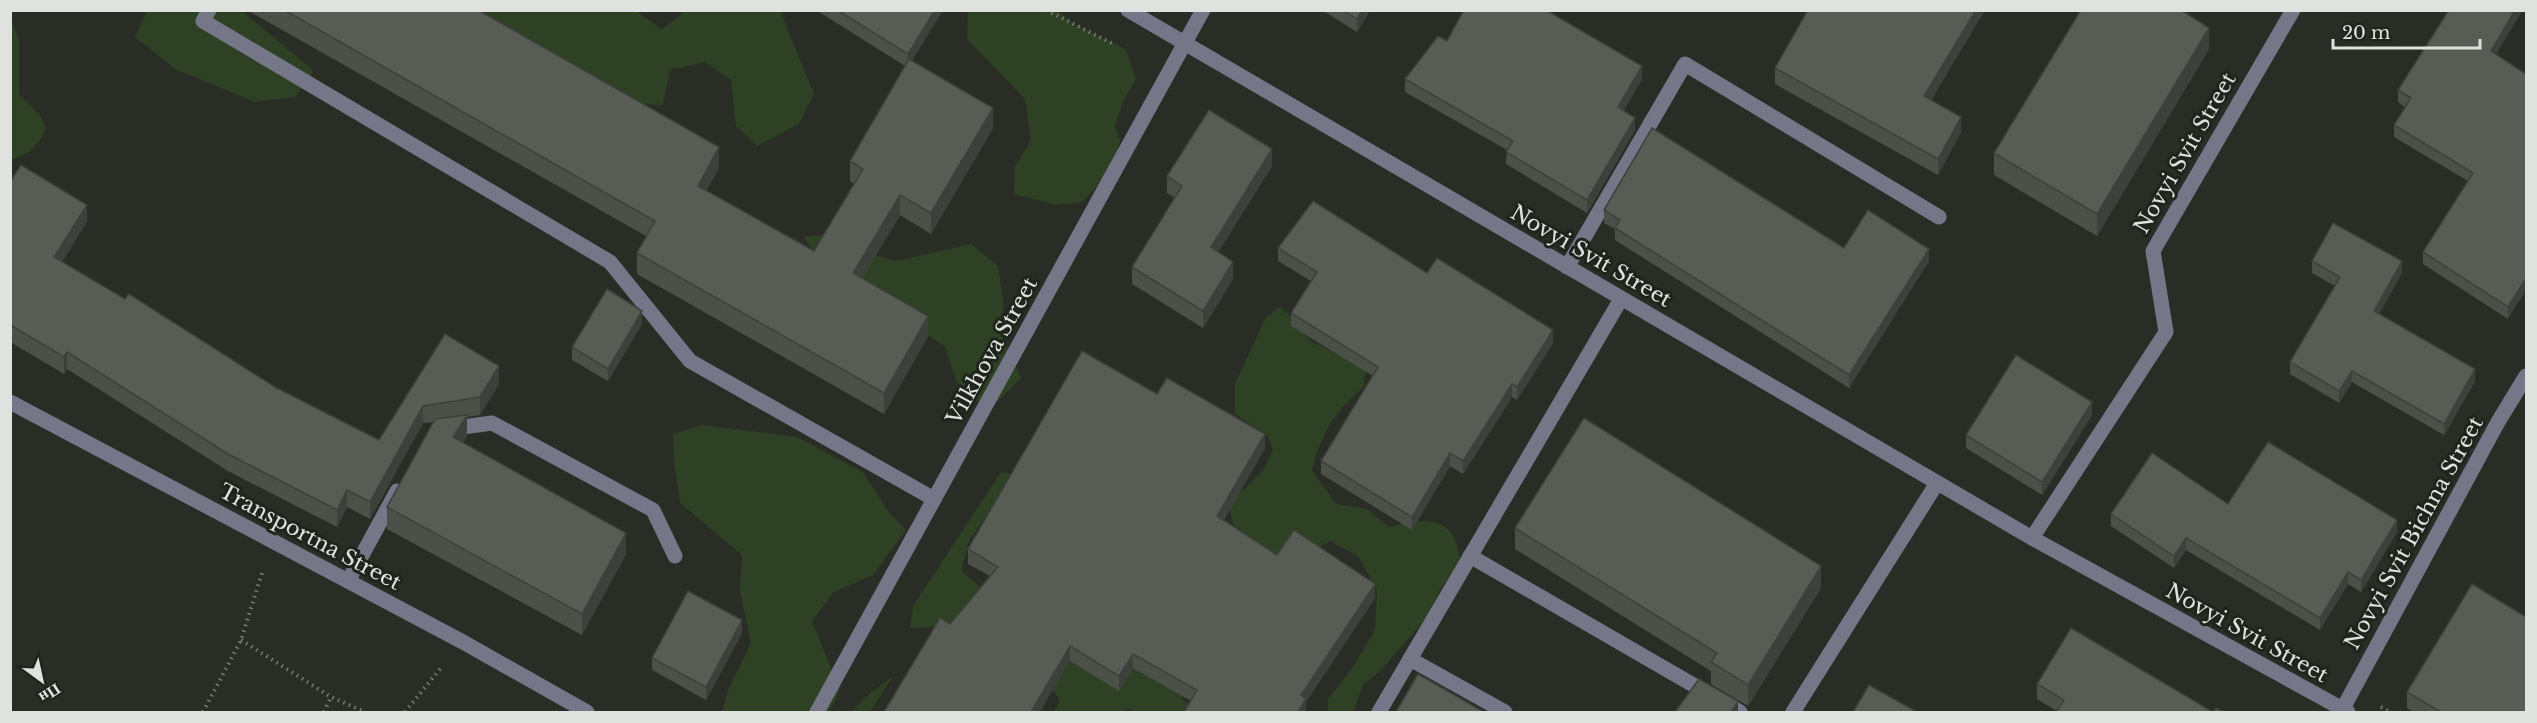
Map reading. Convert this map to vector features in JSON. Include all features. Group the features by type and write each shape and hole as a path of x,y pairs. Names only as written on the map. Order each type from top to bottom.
{"street":[{"path":"209,10 203,21 610,262 690,361 934,499"},
{"name":"Novyi Svit Street","path":"1128,10 2032,538 2344,711"},
{"name":"Vilkhova Street","path":"817,712 1203,10"},
{"name":"Novyi Svit Street","path":"2032,538 2166,332 2153,251 2293,10"},
{"path":"1567,267 1685,64 1939,217"},
{"path":"1379,712 1621,298"},
{"name":"Novyi Svit Bichna Street","path":"2344,711 2498,423 2526,376"},
{"name":"Transportna Street","path":"10,402 463,642 586,712"},
{"path":"429,431 492,423 654,510 675,556"},
{"path":"348,581 402,481"},
{"path":"1793,712 1937,483"},
{"path":"1470,556 1740,712"},
{"path":"1410,659 1505,712"}],"path":[{"path":"1046,10 1118,46"},
{"path":"203,712 241,640 273,541"},
{"path":"241,640 331,697 364,712"},
{"path":"405,712 463,642"},
{"path":"324,712 331,697"}],"green space":[{"path":"147,11 242,11 314,71 295,97 255,102 175,69 135,37"},
{"path":"454,11 636,11 662,29 685,11 780,11 814,94 799,124 757,146 736,126 731,80 705,62 670,70 663,105 614,104"},
{"path":"968,11 1058,11 1076,25 1126,49 1136,79 1123,102 1115,126 1120,141 1112,171 1082,202 1056,205 1014,194 1015,167 1031,140 1025,99 967,39"},
{"path":"11,20 19,40 19,95 40,115 46,128 41,139 33,148 23,156 11,159"},
{"path":"836,234 866,253 896,261 971,244 998,266 1003,300 1003,338 1021,378 997,402 973,401 956,380 945,347 895,312 841,285 803,237"},
{"path":"1280,307 1296,321 1309,340 1342,356 1366,363 1364,386 1344,405 1331,423 1312,470 1336,504 1367,509 1389,527 1422,521 1439,524 1452,534 1461,561 1440,590 1429,615 1380,671 1363,685 1353,712 1328,712 1328,699 1353,667 1375,630 1377,590 1358,556 1330,541 1305,555 1198,666 1181,699 1200,712 1137,712 1129,709 1120,712 1054,712 1060,701 1046,680 1235,531 1228,505 1265,468 1273,449 1267,436 1235,414 1235,384 1266,317"},
{"path":"702,425 797,437 863,472 888,511 906,530 873,575 834,592 812,621 840,691 829,712 722,712 728,690 751,643 740,592 742,555 680,503 673,434"},
{"path":"1001,472 1031,477 1005,506 989,511 969,541 961,570 981,588 973,625 910,628 913,606"},
{"path":"893,676 870,712 851,712 869,694"}],"building":[{"path":"284,10 478,10 719,147 698,186 814,251 863,169 850,161 909,59 993,108 931,213 900,195 853,273 928,316 884,393 637,253 655,221"},
{"path":"837,10 935,10 908,54"},
{"path":"1342,10 1362,10 1357,19"},
{"path":"1464,10 1546,10 1642,66 1618,107 1635,118 1587,200 1506,152 1513,141 1405,79 1438,36 1447,41"},
{"path":"1808,10 1976,10 1924,96 1961,117 1938,159 1775,68"},
{"path":"2081,10 2181,10 2209,28 2097,214 1994,153"},
{"path":"2449,10 2515,10 2491,51 2526,74 2526,278 2508,307 2423,252 2473,173 2394,125 2411,98 2398,90"},
{"path":"1209,110 1272,149 1211,247 1233,262 1203,311 1132,267 1182,186 1167,176"},
{"path":"1652,128 1844,248 1868,210 1929,249 1849,375 1615,228 1620,220 1604,210"},
{"path":"21,165 87,205 54,257 125,299 129,294 275,387 379,440 445,334 499,366 480,397 423,406 370,502 347,490 337,510 228,454 67,352 64,357 12,326 10,329 10,182"},
{"path":"1313,201 1427,273 1437,258 1553,330 1517,387 1512,384 1463,461 1450,453 1412,517 1321,461 1378,367 1291,313 1317,272 1278,248"},
{"path":"2333,223 2402,261 2374,311 2475,369 2444,424 2352,371 2339,391 2290,362 2340,277 2312,261"},
{"path":"607,289 642,311 608,369 572,347"},
{"path":"1082,351 1157,394 1167,378 1265,434 1217,516 1277,555 1294,530 1375,584 1301,695 1306,698 1298,712 1184,712 1197,690 1133,654 1119,676 1070,646 1031,712 884,712 940,618 950,624 998,567 968,549"},
{"path":"2016,355 2092,402 2042,482 1966,435"},
{"path":"467,415 453,437 626,533 582,614 387,507 435,419"},
{"path":"1584,418 1821,566 1748,685 1711,662 1717,653 1515,528"},
{"path":"2268,442 2397,520 2361,580 2348,572 2320,618 2186,538 2174,556 2111,514 2152,453 2228,504"},
{"path":"2472,584 2526,617 2526,712 2441,712 2407,692"},
{"path":"688,591 742,620 706,687 652,658"},
{"path":"2071,628 2213,712 2056,712 2064,700 2037,684"},
{"path":"1418,674 1484,712 1396,712"},
{"path":"1699,679 1738,701 1731,712 1675,712"},
{"path":"1869,685 1917,712 1853,712"}]}
